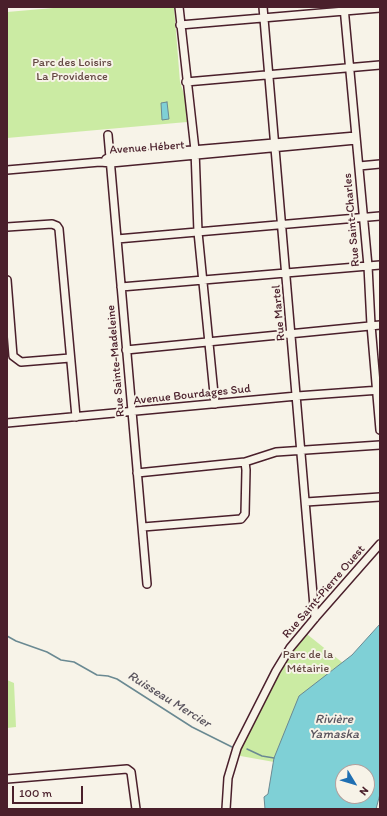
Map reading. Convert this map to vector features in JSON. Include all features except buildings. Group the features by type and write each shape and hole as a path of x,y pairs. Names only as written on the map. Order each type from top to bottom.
{"street":[{"path":"179,7 186,82 195,153 198,232 215,404"},
{"name":"Rue Martel","path":"263,7 276,145 315,618"},
{"path":"180,26 264,19 344,9 380,8"},
{"name":"Rue Saint-Charles","path":"344,9 368,266 371,325 378,390 380,430"},
{"path":"186,82 380,65"},
{"name":"Rue Sainte-Madeleine","path":"108,135 147,584"},
{"name":"Avenue Hébert","path":"7,170 356,138"},
{"path":"358,166 380,164"},
{"path":"117,239 380,216"},
{"path":"7,227 52,224 57,226 59,229 76,417"},
{"path":"121,287 380,265"},
{"path":"7,280 13,356 22,362 70,358"},
{"path":"126,350 380,324"},
{"name":"Avenue Bourdages Sud","path":"7,423 297,396 378,390"},
{"path":"137,472 245,462 276,452 380,445"},
{"path":"142,527 241,519 245,514 245,462"},
{"path":"306,502 380,497"},
{"name":"Rue Saint-Pierre Ouest","path":"226,809 228,778 238,748 276,671 290,648 380,544"},
{"path":"7,779 127,769 131,772 136,809"}],"green space":[{"name":"Parc des Loisirs La Providence","path":"65,7 174,7 180,82 185,97 187,122 7,138 7,12"},
{"name":"Parc de la Métairie","path":"303,631 343,663 332,670 274,762 235,755 264,693"},
{"path":"7,680 14,683 16,727 7,728"}],"water":[{"path":"167,102 169,119 162,120 161,103"},
{"name":"Rivière Yamaska","path":"380,624 380,794 376,809 265,809 264,797 268,794 274,758 299,696 352,655"}],"waterway":[{"name":"Ruisseau Mercier","path":"7,636 16,641 47,652 61,660 74,662 97,675 117,679 192,727 232,747"},
{"name":"Ruisseau Mercier","path":"247,749 262,756 274,758"}]}
